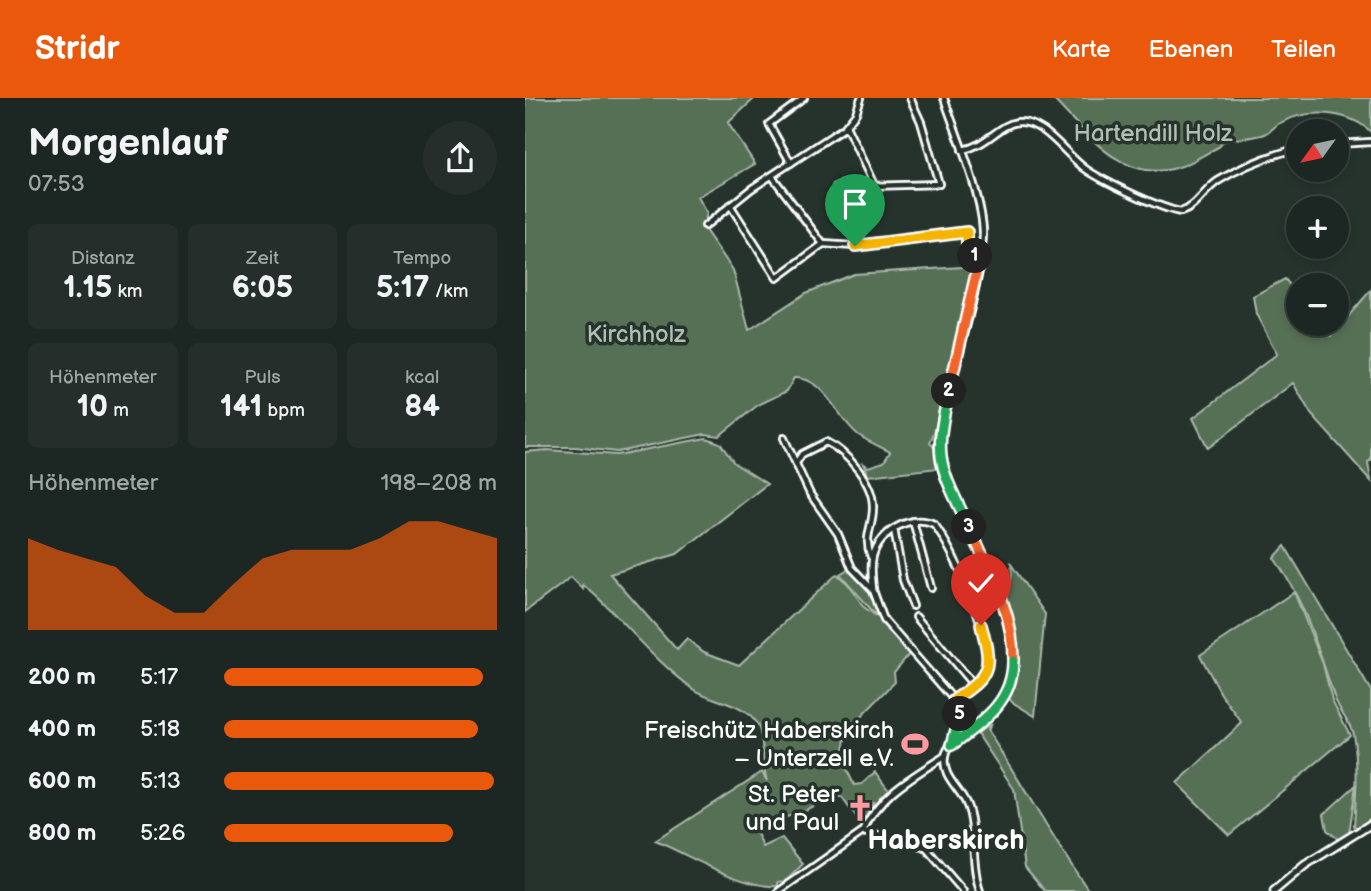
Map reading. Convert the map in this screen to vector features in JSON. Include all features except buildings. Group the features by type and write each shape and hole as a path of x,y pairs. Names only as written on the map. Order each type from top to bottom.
{"main road":[{"path":"1274,891 1305,865 1371,824"}],"street":[{"path":"791,163 769,124 804,98"},
{"path":"705,226 730,205 846,126 862,98"},
{"path":"836,187 939,184 921,122 910,98"},
{"path":"944,98 982,220 980,257 941,426 939,452 946,478 1003,602 1012,632 1013,671 1006,693 996,709 952,745"},
{"path":"962,150 980,146 1006,126 1019,122 1029,123 1043,131 1089,172 1181,212 1192,207 1218,181 1286,151"},
{"path":"846,126 876,187"},
{"path":"1349,143 1371,142"},
{"path":"772,176 823,244"},
{"path":"730,205 777,278 823,244 855,246 967,232 967,253 980,257"},
{"path":"784,438 810,494 838,534 852,568 873,590"},
{"path":"779,891 863,832 877,805 893,790 945,756 952,745 960,720 954,700 915,652 886,623 873,590 872,558 866,534 873,506 863,477 825,442 802,454 796,463"},
{"path":"872,558 877,545 894,529 913,521 929,521 936,526 973,601 987,654 985,674 975,686 954,700"},
{"path":"913,521 931,588"},
{"path":"894,529 903,580 913,606"},
{"path":"916,617 975,686"},
{"path":"945,756 950,780 969,812 973,870 979,891"},
{"path":"863,832 926,848 963,891"}],"green space":[{"name":"Kirchholz","path":"525,98 755,98 728,123 755,164 698,197 707,213 703,227 733,270 749,330 806,293 854,274 962,267 963,259 975,261 937,424 930,443 935,448 939,468 868,476 863,464 868,467 884,462 890,452 852,429 823,392 814,385 794,378 787,391 758,405 719,436 705,434 617,452 575,447 525,447"},
{"name":"Hartendill Holz","path":"1052,98 1371,98 1371,132 1351,119 1339,116 1301,115 1286,119 1261,135 1222,142 1220,146 1194,161 1166,170 1148,170 1132,166 1116,159 1088,136"},
{"path":"1285,279 1286,336 1349,336 1349,315 1371,290 1371,460 1368,462 1371,481 1311,414 1293,383 1208,448 1193,418 1277,354 1256,314 1253,296"},
{"path":"706,438 720,443 734,463 767,484 677,554 610,574 677,650 687,639 704,652 739,665 837,574 848,584 864,607 883,621 911,652 894,672 895,682 848,730 842,759 854,785 862,784 875,772 889,791 876,804 873,803 866,817 859,821 842,798 827,794 811,807 755,829 763,847 782,838 803,864 786,881 778,882 778,886 732,877 655,841 762,772 767,781 759,730 751,717 744,711 700,693 679,678 595,595 583,585 583,589 571,577 525,612 525,452 547,450 617,455"},
{"path":"1285,546 1371,691 1371,821 1360,829 1354,826 1356,769 1353,734 1336,701 1302,607 1274,558"},
{"path":"1011,564 1045,614 1035,716 1008,697 1014,671 1015,648 1006,601 1012,575"},
{"path":"848,569 870,590 878,613 876,615 840,574"},
{"path":"1294,592 1323,664 1332,700 1350,735 1229,835 1177,783 1242,723 1221,694 1200,655"},
{"path":"991,724 987,730 1089,891 1045,891 1025,867 1014,789 977,733"},
{"path":"1356,785 1349,834 1339,840 1327,830 1324,814"}],"place":[{"name":"Freischütz Haberskirch – Unterzell e.V.","path":"915,744"},
{"name":"St. Peter und Paul","path":"860,808"}],"district":[{"name":"Haberskirch","path":"946,840"}],"route":[{"path":"855,246 967,232 967,253 980,257 938,445 946,478 1008,617 1012,632 1013,671 1011,683 996,709 952,745 950,743 960,720 959,709 954,700 981,681 986,670 987,654 981,625"}]}
